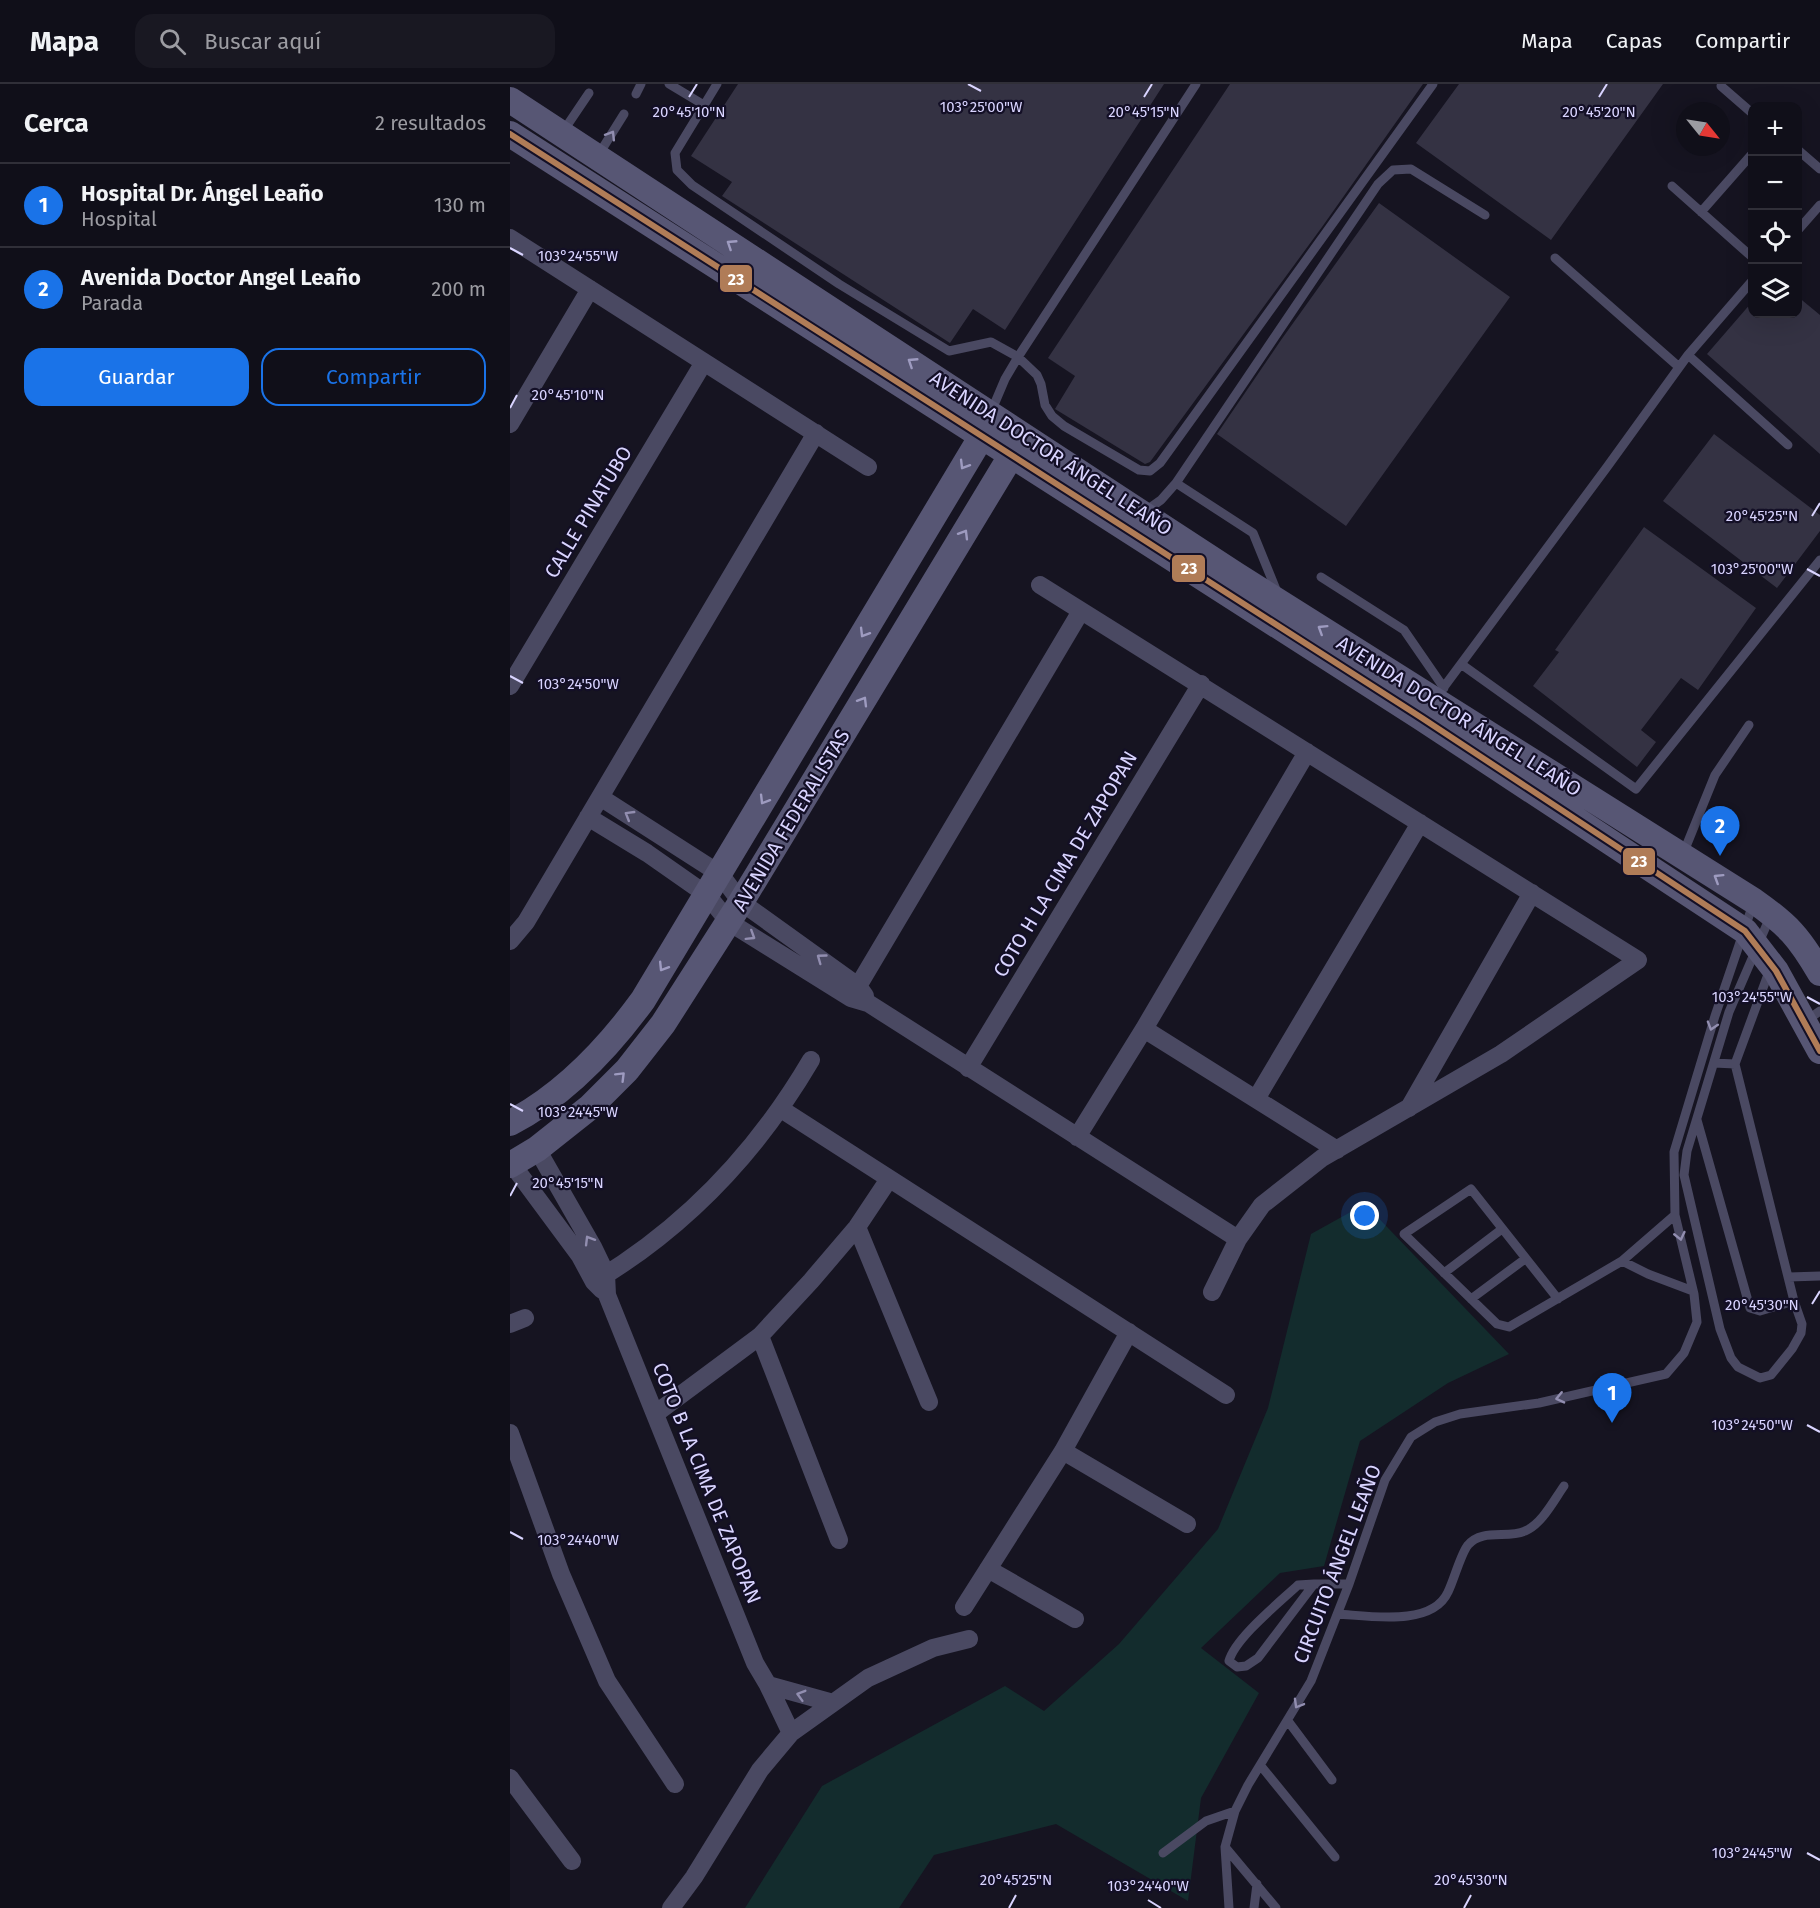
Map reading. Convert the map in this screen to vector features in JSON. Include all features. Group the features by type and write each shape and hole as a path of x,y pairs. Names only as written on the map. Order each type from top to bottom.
{"street":[{"name":"AVENIDA DOCTOR ÁNGEL LEAÑO","path":"510,100 814,298 986,425"},
{"name":"AVENIDA DOCTOR ÁNGEL LEAÑO","path":"510,134 799,320 986,425 1763,907 1783,922 1803,944 1820,973"},
{"path":"510,237 868,466"},
{"path":"510,424 590,289"},
{"path":"799,320 814,298"},
{"name":"CALLE PINATUBO","path":"510,686 704,362"},
{"name":"AVENIDA FEDERALISTAS","path":"510,1123 572,1079 618,1032 643,1000 986,425"},
{"path":"510,941 526,922 816,434"},
{"name":"AVENIDA DOCTOR ÁNGEL LEAÑO","path":"1018,445 1143,513 1433,702 1758,948 1812,1016 1820,1051"},
{"name":"AVENIDA FEDERALISTAS","path":"511,1164 537,1149 590,1107 627,1070 663,1024 735,912 1018,445"},
{"path":"1040,585 1638,960 1501,1054 1322,1158 1262,1205 1238,1239 1212,1292"},
{"path":"859,996 1081,611"},
{"name":"COTO H LA CIMA DE ZAPOPAN","path":"968,1068 1201,684"},
{"path":"1077,1137 1144,1029 1307,752"},
{"path":"600,798 671,842 713,885 735,912 968,1068 1238,1239"},
{"path":"588,817 659,862 713,885 735,912"},
{"path":"1256,1099 1420,823"},
{"path":"659,862 671,842"},
{"path":"1409,1108 1532,893"},
{"path":"1144,1029 1337,1150"},
{"path":"600,1278 640,1252 702,1201 743,1157 781,1109 811,1060"},
{"path":"781,1109 1226,1395"},
{"name":"COTO B LA CIMA DE ZAPOPAN","path":"537,1149 593,1247 600,1278 755,1663 791,1734"},
{"name":"COTO B LA CIMA DE ZAPOPAN","path":"511,1164 580,1256 600,1278"},
{"path":"655,1414 760,1336 857,1227 889,1179"},
{"path":"857,1227 929,1402"},
{"path":"964,1607 1063,1451 1129,1332"},
{"path":"760,1336 839,1540"},
{"path":"510,1433 516,1467 607,1682 675,1784"},
{"path":"1063,1451 1187,1524"},
{"path":"988,1569 1075,1619"},
{"path":"671,1908 694,1877 760,1770 791,1734 868,1678 933,1648 969,1639"},
{"path":"768,1685 833,1704"},
{"path":"510,1778 572,1861"}],"lane":[{"path":"636,94 641,84"},
{"path":"669,84 704,105"},
{"path":"717,84 675,153 677,170 692,185 839,284 949,351 991,342 1018,357 1037,375 1045,405 1052,416 1064,426 1139,470 1150,471 1160,463 1433,84"},
{"path":"986,425 1005,379 1018,357 1196,84"},
{"path":"1721,86 1748,110"},
{"path":"561,134 589,93"},
{"path":"597,156 624,114"},
{"path":"1802,154 1820,169"},
{"path":"1701,212 1750,156"},
{"path":"1143,513 1161,500 1176,483 1378,184 1393,170 1411,169 1485,215"},
{"path":"1672,186 1748,253"},
{"path":"1802,225 1820,205"},
{"path":"1555,258 1679,367"},
{"path":"1433,702 1688,355 1748,286"},
{"path":"1688,355 1788,445"},
{"path":"1176,483 1253,533 1281,603"},
{"path":"1461,664 1636,789 1820,560"},
{"path":"1321,577 1404,630 1433,702"},
{"path":"1682,856 1715,775 1749,725"},
{"path":"1758,948 1729,1012 1687,1151 1684,1175 1720,1329 1731,1358 1738,1367 1760,1378 1771,1375 1792,1349 1801,1333 1802,1324 1794,1302 1735,1064 1758,948 1763,907"},
{"name":"CIRCUITO ÁNGEL LEAÑO","path":"1228,1908 1225,1847 1235,1811 1248,1785 1311,1681 1338,1614 1385,1480 1411,1437 1435,1422 1461,1414 1539,1403 1666,1374 1684,1353 1697,1322 1693,1291 1675,1215 1674,1152 1715,1016 1758,948 1763,907"},
{"path":"1714,1063 1735,1064"},
{"path":"1696,1120 1750,1308 1760,1311 1794,1302"},
{"path":"1558,1299 1471,1189 1404,1234 1497,1324 1509,1327 1558,1299 1622,1261 1675,1215"},
{"path":"1444,1273 1502,1229"},
{"path":"1471,1299 1525,1259"},
{"path":"1622,1261 1648,1274 1693,1291"},
{"path":"1789,1278 1820,1276"},
{"path":"1338,1614 1386,1617 1422,1613 1436,1608 1447,1594 1468,1545 1482,1536 1525,1532 1538,1521 1564,1486"},
{"path":"1314,1584 1258,1658 1246,1666 1237,1667 1229,1661 1232,1651 1246,1634 1298,1585 1314,1584 1349,1584"},
{"path":"1288,1721 1332,1780"},
{"path":"1261,1766 1335,1857"},
{"path":"1163,1853 1206,1821 1235,1811"},
{"path":"1225,1847 1276,1908"},
{"path":"1254,1908 1257,1884"}],"green space":[{"path":"1365,1204 1509,1354 1448,1383 1360,1441 1324,1566 1280,1573 1201,1648 1259,1693 1201,1798 1188,1901 1056,1824 934,1855 899,1908 745,1908 822,1786 1005,1686 1044,1711 1119,1644 1218,1529 1268,1408 1311,1234"}],"building":[{"path":"738,84 1164,84 1005,330 973,309 950,343 722,196 732,182 691,156"},
{"path":"1230,84 1423,84 1322,227 1150,462 1145,464 1055,409 1075,376 1048,358"},
{"path":"1459,84 1663,84 1551,240 1416,143"},
{"path":"1379,203 1510,297 1346,526 1217,434"},
{"path":"1802,300 1820,315 1820,454 1707,354 1748,307 1748,318 1802,318"},
{"path":"1714,434 1820,515 1820,531 1777,588 1663,501"},
{"path":"1644,527 1756,608 1698,690 1681,678 1641,730 1656,742 1637,767 1533,686 1559,652 1555,650"}],"transit line":[{"name":"23","path":"510,134 1422,718 1745,931 1776,971 1820,1051"}],"place":[{"name":"Avenida Doctor Angel Leaño","path":"1720,856"},
{"name":"Hospital Dr. Ángel Leaño","path":"1612,1423"}]}
